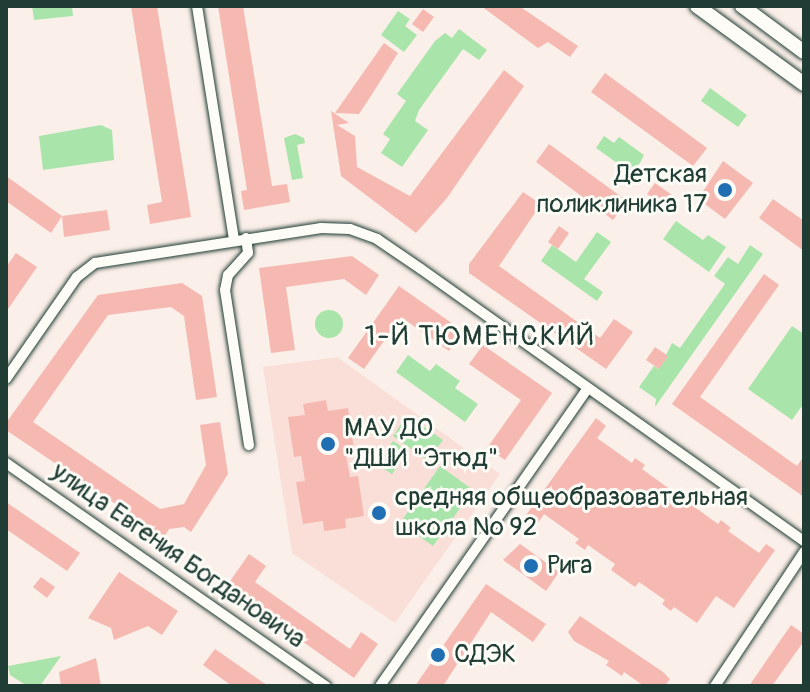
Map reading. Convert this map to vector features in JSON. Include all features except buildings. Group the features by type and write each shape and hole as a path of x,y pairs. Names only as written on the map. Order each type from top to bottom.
{"main road":[{"path":"697,6 804,84"},
{"path":"742,6 804,52"}],"street":[{"path":"197,6 234,240"},
{"path":"6,379 88,267 246,238 330,227 369,235 804,541"},
{"path":"246,238 248,253 228,275 225,290 249,445"},
{"path":"380,686 587,389"},
{"name":"улица Евгения Богдановича","path":"6,463 326,686"},
{"path":"715,686 804,552"}],"shaded area":[{"name":"средняя общеобразовательная школа № 92","path":"337,357 500,474 395,623 292,553 263,367"}],"green space":[{"path":"32,6 72,6 73,16 34,20"},
{"path":"398,11 410,19 405,26 417,35 404,52 381,35"},
{"path":"459,29 487,50 479,60 463,49 419,110 415,121 428,130 402,167 381,153 390,139 383,134 406,101 397,94 435,41 445,33 452,38"},
{"path":"710,88 747,115 738,127 701,101"},
{"path":"101,125 112,130 114,160 43,170 39,136"},
{"path":"295,134 304,138 305,143 297,145 303,178 292,180 284,138"},
{"path":"604,136 614,143 619,137 644,155 634,175 596,148"},
{"path":"676,221 703,240 708,235 726,247 709,272 663,239"},
{"path":"597,232 611,242 584,279 603,292 597,301 541,261 552,245 576,262"},
{"path":"750,245 763,254 655,407 656,399 639,387 654,366 659,369 672,343 680,348 725,284 714,276 728,257 738,264"},
{"path":"329,310 339,314 343,324 339,334 329,338 319,334 315,324 319,314"},
{"path":"792,326 804,334 804,403 792,420 748,389"},
{"path":"408,355 430,371 436,364 460,381 455,388 478,404 465,422 396,372"},
{"path":"407,415 443,440 428,461 393,436"},
{"path":"393,441 408,451 392,474 376,464"},
{"path":"440,466 473,490 433,546 400,523"},
{"path":"61,656 40,686 27,686 10,675 8,666"}],"place":[{"name":"Детская поликлиника 17","path":"725,190"},
{"name":"МАУ ДО \"ДШИ \"Этюд\"","path":"328,444"},
{"name":"средняя общеобразовательная школа № 92","path":"379,513"},
{"name":"Рига","path":"531,566"},
{"name":"СДЭК","path":"438,655"}],"district":[{"name":"1-Й ТЮМЕНСКИЙ","path":"480,337"}]}
